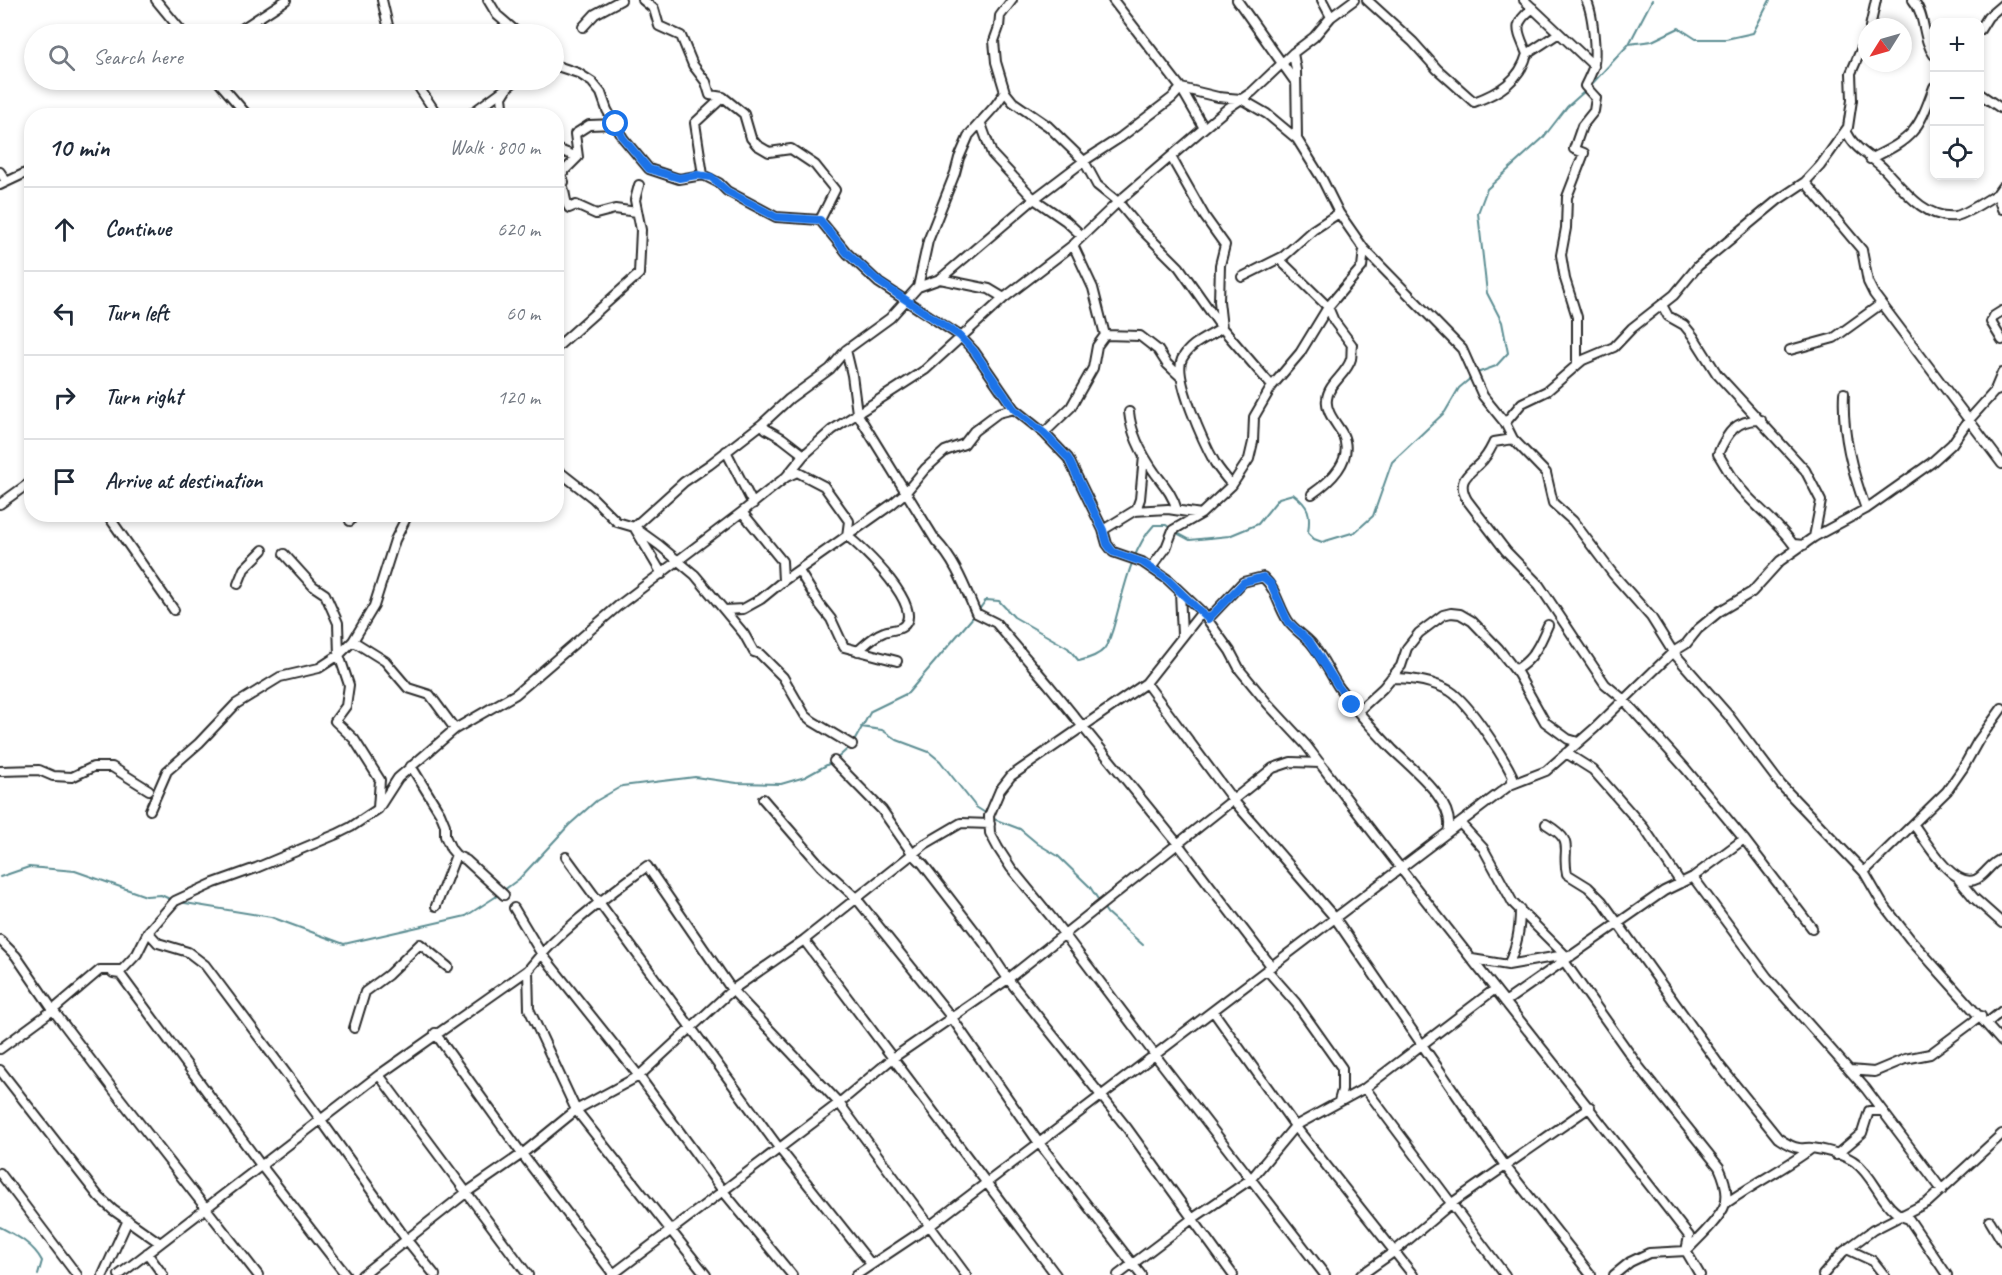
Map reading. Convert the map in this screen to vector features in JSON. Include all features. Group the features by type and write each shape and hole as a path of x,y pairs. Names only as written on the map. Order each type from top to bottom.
{"street":[{"path":"156,0 176,24"},
{"path":"249,24 286,0"},
{"path":"382,0 388,24"},
{"path":"488,0 497,15 510,24"},
{"path":"583,27 595,14 621,0"},
{"path":"643,0 654,9 659,26 681,36 693,65 706,82 710,96 723,97 744,114 751,138 758,145 770,152 791,149 815,165 835,190 820,220"},
{"path":"1012,0 1000,16 994,41 996,62 1005,92 1013,102 1048,126 1084,161 1097,185 1118,202 1138,226 1179,267 1222,328 1272,386"},
{"path":"1113,0 1181,88 1204,128"},
{"path":"1237,0 1296,83"},
{"path":"1322,0 1331,17"},
{"path":"0,1049 53,1010 100,970 122,970 137,954 148,932 175,901 337,834 378,809 398,778 455,729 516,694 618,606 786,477 804,455 832,430 925,370 1004,298 1073,245 1118,202 1204,128 1252,92 1293,53 1314,37 1331,17 1354,0"},
{"path":"1367,0 1474,102 1492,96 1518,75 1527,54 1558,33"},
{"path":"1524,0 1594,66"},
{"path":"1872,18 1876,0"},
{"path":"1913,0 1918,6 1930,46"},
{"path":"1577,365 1577,317 1565,279 1561,255 1566,228 1567,197 1584,153 1575,149 1582,126 1594,111 1596,98 1585,86 1594,66 1593,32 1587,1"},
{"path":"1984,24 2002,5"},
{"path":"1527,54 1518,31 1520,17 1533,8"},
{"path":"1293,53 1297,139"},
{"path":"1505,423 1522,403 1547,392 1583,360 1614,347 1632,328 1674,295 1698,267 1778,200 1805,182 1846,131 1852,100 1851,73 1858,57"},
{"path":"564,68 578,73 601,93 607,110 623,138 649,169 679,178 704,175 719,183 727,191 776,217 820,220 847,253 879,282 960,336 986,367 1014,409 1044,433 1068,458 1103,530 1107,544 1113,552 1135,559 1151,568 1180,591 1208,619 1240,670 1320,763 1689,1236 1686,1251 1700,1275"},
{"path":"1181,88 1218,97 1240,99 1267,114 1297,139 1322,179 1339,213 1364,249 1462,349 1484,396 1505,423 1513,439 1546,473 1553,503 1573,521 1613,574 1651,617 1673,652 1729,716 1781,785 1864,872 1882,903 1910,939 2002,1042"},
{"path":"634,527 684,482 762,424 789,399 830,369 846,350 890,318 918,287 940,279 1034,199 1084,161 1121,137 1172,98 1181,88"},
{"path":"226,90 241,108"},
{"path":"421,90 433,108"},
{"path":"478,108 501,90"},
{"path":"503,108 502,97 506,90"},
{"path":"918,287 928,241 969,135 981,124 1005,92"},
{"path":"704,175 695,123 723,97"},
{"path":"1984,97 2002,109"},
{"path":"1870,159 1892,148 1913,133 1923,118 1930,100"},
{"path":"578,157 575,134 590,125 616,124"},
{"path":"981,124 992,154 1034,199 1066,221 1082,236"},
{"path":"1846,131 1853,145 1884,169 1900,188 1920,204 1938,214 1957,216 1997,194 2002,187"},
{"path":"1837,144 1853,145"},
{"path":"564,152 578,157"},
{"path":"564,171 578,157"},
{"path":"1171,157 1205,217 1225,245 1220,265 1219,301 1222,328"},
{"path":"0,172 3,183 24,174"},
{"path":"1805,182 1862,250 1870,288 2002,464"},
{"path":"564,341 639,274 641,230 635,200 639,184"},
{"path":"564,190 565,201 569,208 576,205 596,214 615,209 637,212"},
{"path":"1997,194 2002,209"},
{"path":"1242,277 1279,259 1313,230 1339,213"},
{"path":"1044,433 1071,407 1092,368 1097,346 1105,335 1101,311 1093,288 1073,245"},
{"path":"1151,568 1166,548 1173,530 1201,514 1232,485 1248,459 1253,442 1254,417 1272,386 1300,353 1328,307 1362,267 1364,249"},
{"path":"1279,259 1328,307 1334,321 1352,345 1351,360 1329,391 1326,401 1332,419 1342,434 1346,449 1343,463 1328,482 1312,494"},
{"path":"940,279 989,290 1004,298"},
{"path":"1790,350 1834,338 1881,304"},
{"path":"1662,305 1668,316 1684,325 1717,374 1805,470 1821,501 1814,537"},
{"path":"2002,311 1994,316 1991,322 2002,340"},
{"path":"1222,328 1197,341 1182,360 1181,377 1189,405 1203,438 1216,464 1232,485"},
{"path":"1105,335 1140,336 1158,350 1167,364 1181,377"},
{"path":"846,350 857,413 936,542 954,564 976,613 996,623 1083,726 1178,844 1296,1003 1342,1068 1342,1090 1338,1101"},
{"path":"856,1275 931,1225 1510,784 1546,771 1595,728 1673,652 1686,644 1698,629 1720,611 1752,592 1780,561 1814,537 1866,509 1931,463 1952,444 1968,421 1998,390 2002,373"},
{"path":"1844,393 1846,446 1866,509"},
{"path":"725,610 743,609 750,606 906,492 925,469 945,451 964,444 974,431 998,413 1014,409"},
{"path":"1129,412 1130,424 1145,455 1174,499 1177,510"},
{"path":"1761,420 1748,419 1734,427 1724,439 1718,454 1739,487 1792,544 1804,545"},
{"path":"762,424 804,455"},
{"path":"1513,439 1494,442 1488,455 1466,475 1462,491 1490,531 1521,568 1539,585 1605,684 1623,699 1685,768 1744,839 1812,928"},
{"path":"726,451 753,504"},
{"path":"1136,510 1140,499 1145,455"},
{"path":"786,477 797,472 824,486 849,521 847,536"},
{"path":"564,475 593,498 616,522 634,527 695,575 751,643 754,652 760,654 783,677 806,715 852,745"},
{"path":"0,504 24,488"},
{"path":"1103,530 1136,510 1177,510 1201,514"},
{"path":"742,513 782,561 783,580"},
{"path":"113,522 174,610"},
{"path":"150,810 167,771 236,704 280,677 319,668 339,655 353,641 374,606 395,540 406,522"},
{"path":"634,527 662,574"},
{"path":"847,536 866,553 892,583 909,609 908,619 902,628 874,636 858,651"},
{"path":"237,584 244,568 262,550"},
{"path":"284,554 313,586 325,594 338,623 339,655 349,685 346,706 335,721 354,739 380,780 378,809"},
{"path":"799,571 831,619 842,643 848,649 897,661"},
{"path":"1208,619 1244,582 1263,577 1271,584 1288,622 1310,642 1338,686 1392,749 1431,787 1443,803 1448,816 1449,831 1439,839"},
{"path":"1180,591 1182,635"},
{"path":"1202,612 1146,683 1011,776 1000,790 989,816 990,833 1011,868 1325,1275"},
{"path":"1358,711 1401,666 1407,648 1419,633 1443,615 1460,614 1472,621 1498,648 1515,670 1545,722 1568,739 1578,742"},
{"path":"1515,670 1532,656 1548,625"},
{"path":"353,641 385,660 408,688 430,695 455,729"},
{"path":"1391,678 1426,682 1451,692 1503,756 1513,777 1510,784"},
{"path":"1146,683 1233,800 1335,918 1506,1167 1591,1275"},
{"path":"1864,872 1947,791 1978,741 2002,710"},
{"path":"1566,753 1593,770 1644,828 1681,883"},
{"path":"834,761 882,810 912,853 977,933 1008,979 1127,1128 1233,1275"},
{"path":"435,1034 613,1275 839,1103 893,1058 1008,979 1274,768 1291,762 1320,763"},
{"path":"411,766 440,813 445,825 447,842 456,855 466,860 504,895"},
{"path":"0,771 39,770 53,776 72,777 93,767 112,767 149,790"},
{"path":"763,799 821,866 856,898 952,1018 1039,1143 1141,1275"},
{"path":"362,1275 467,1192 522,1154 576,1110 639,1076 732,990 804,940 912,853 961,823 990,824"},
{"path":"1460,823 1483,848 1513,903 1567,958 1639,1067 1719,1167 1725,1181 1725,1204"},
{"path":"1546,824 1564,837 1568,848 1564,862 1568,874 1588,887 1619,923 1720,1066 1778,1138 1799,1149 1812,1148 1856,1163 1873,1180 1886,1203 1900,1217 1908,1219 1947,1275"},
{"path":"1914,825 1943,864 2002,923"},
{"path":"1505,1002 1664,891 1693,877 1744,839"},
{"path":"436,906 456,855"},
{"path":"566,857 779,1148 871,1264"},
{"path":"1959,880 1976,879 1993,863 2002,859"},
{"path":"118,1275 379,1075 528,970 541,953 599,903 647,866 732,990 839,1103 966,1275"},
{"path":"1693,877 1767,976 1850,1070 1942,1190"},
{"path":"514,908 541,953 639,1076 723,1191 792,1275"},
{"path":"1508,965 1516,948 1520,929 1520,909"},
{"path":"148,932 158,943 188,952 205,966 435,1275"},
{"path":"0,940 16,956 53,1010 112,1088 258,1275"},
{"path":"804,940 1056,1275"},
{"path":"354,1028 364,992 388,975 420,944 448,967"},
{"path":"1472,960 1488,960 1508,965 1567,958"},
{"path":"100,970 120,974 260,1164 346,1275"},
{"path":"528,970 529,1009 576,1110 706,1275"},
{"path":"1118,1275 1192,1219 1251,1179 1295,1126 1365,1088 1495,990"},
{"path":"1213,1011 1295,1126 1413,1275"},
{"path":"1850,1070 1875,1072 1905,1059 1930,1054 2002,1011"},
{"path":"0,1070 99,1197 160,1243"},
{"path":"379,1075 528,1275"},
{"path":"1365,1088 1505,1275"},
{"path":"1360,1275 1395,1251 1452,1203 1590,1107"},
{"path":"1836,1155 1862,1133 1869,1111 1882,1111"},
{"path":"1823,1275 1847,1249 1873,1230 1928,1202 2002,1134"},
{"path":"1614,1275 1630,1262 1649,1253 1686,1251 1707,1229 1725,1204 1765,1177 1796,1161 1812,1148"},
{"path":"0,1173 77,1275"},
{"path":"103,1275 128,1220"},
{"path":"1990,1221 2002,1241"},
{"path":"1847,1249 1873,1261 1884,1275"},
{"path":"147,1253 163,1275"}],"waterway":[{"path":"1589,87 1629,44 1652,0"},
{"path":"1629,44 1652,41 1679,28 1696,39 1726,39 1753,33 1770,0"},
{"path":"1477,373 1496,366 1508,353 1502,322 1487,293 1478,213 1487,189 1543,138 1567,107 1585,91"},
{"path":"1175,532 1190,540 1229,536 1258,524 1279,498 1293,494 1303,502 1308,510 1308,533 1314,539 1322,542 1355,532 1373,516 1392,462 1445,412 1459,388 1472,377"},
{"path":"978,611 986,600 999,601 1014,617 1068,648 1079,661 1092,657 1102,651 1109,641 1123,591 1140,544 1154,525 1166,525 1170,528"},
{"path":"504,890 519,879 569,825 596,801 622,786 695,777 737,783 781,784 805,777 834,761 852,745 871,711 908,693 974,616"},
{"path":"861,727 882,730 897,740 929,752 940,761 976,807 987,814"},
{"path":"991,818 1020,829 1038,844 1058,856 1090,887 1107,913 1143,945"},
{"path":"0,877 29,867 75,871 146,896 161,895 174,901"},
{"path":"179,902 271,917 344,944 466,916 500,894"},
{"path":"0,1227 24,1241 38,1255 42,1261 38,1275"}],"route":[{"path":"616,124 623,138 649,169 679,178 697,175 711,177 727,191 776,217 820,220 847,253 879,282 960,336 974,351 1014,409 1044,433 1068,458 1103,530 1107,544 1113,552 1142,562 1167,579 1208,619 1244,582 1263,577 1271,584 1288,622 1310,642 1352,705"}]}
